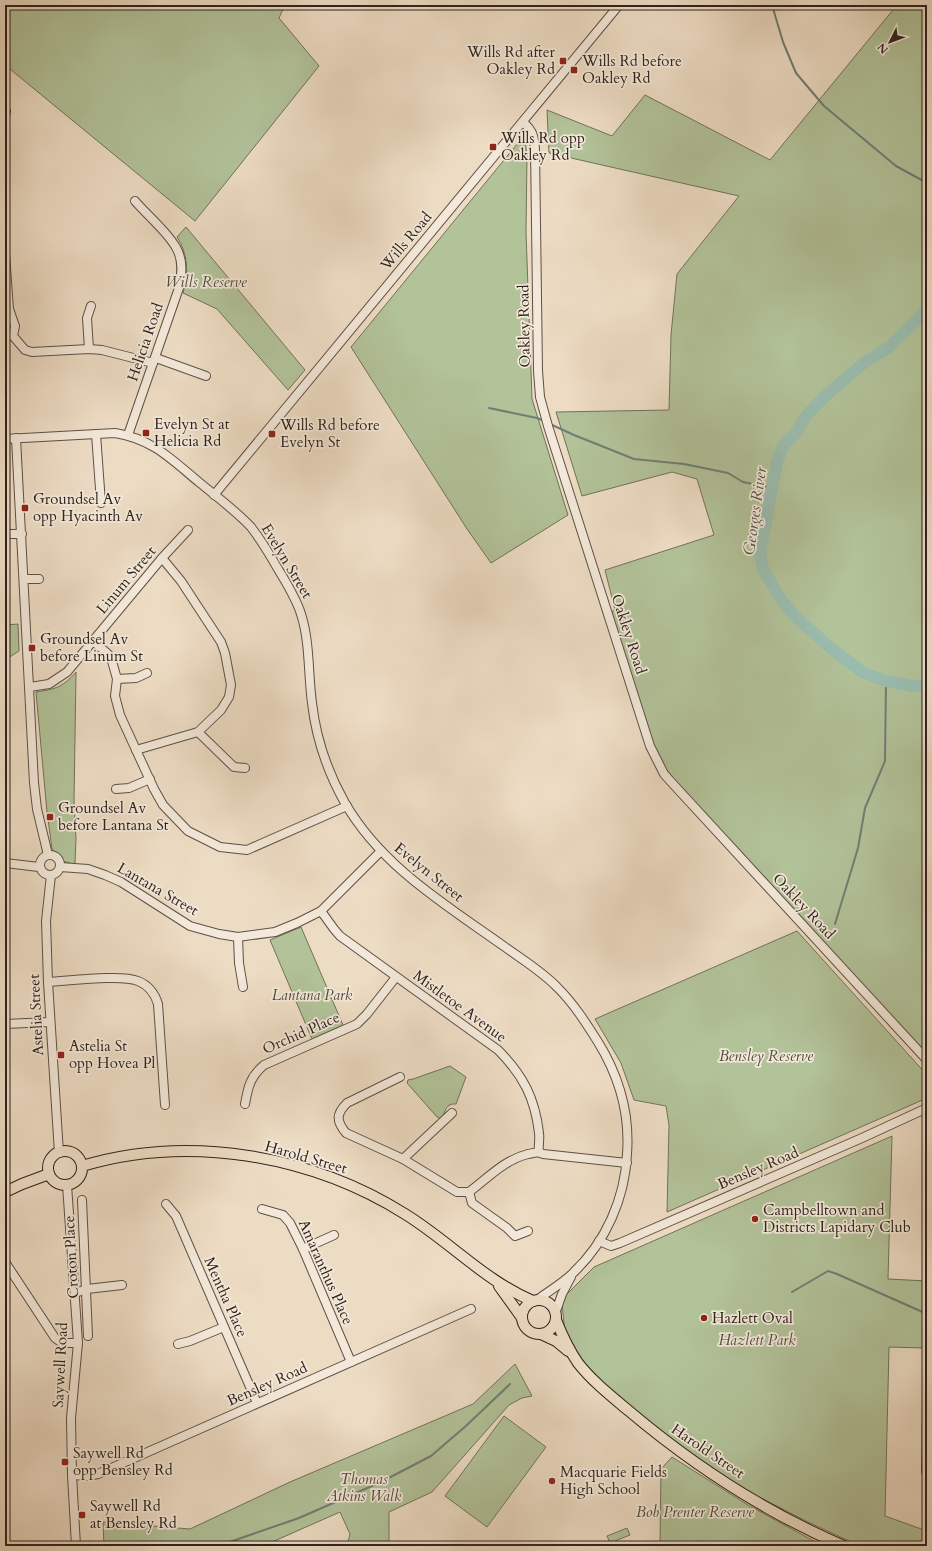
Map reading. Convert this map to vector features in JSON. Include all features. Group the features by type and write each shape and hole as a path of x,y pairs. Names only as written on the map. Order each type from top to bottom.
{"main road":[{"name":"Harold Street","path":"82,1166 108,1158 126,1155 183,1151 232,1154 288,1164 325,1175 376,1197 406,1214 432,1232 495,1280 512,1291 535,1300"},
{"path":"69,1152 75,1155 79,1160 82,1166 82,1172 74,1183 67,1185 56,1182 49,1174 48,1168 50,1162 54,1156 59,1153 69,1152"},
{"path":"5,1192 49,1174"},
{"name":"Harold Street","path":"495,1280 522,1318"},
{"path":"535,1300 548,1302 556,1315 553,1328 550,1331 541,1334 536,1334 528,1330 525,1327 522,1318 526,1306 535,1300"},
{"name":"Harold Street","path":"556,1315 573,1355"},
{"name":"Harold Street","path":"541,1334 562,1345 573,1355 589,1375 613,1398 643,1423 697,1463 794,1522 844,1546"}],"street":[{"name":"Wills Road","path":"214,495 619,5"},
{"name":"Oakley Road","path":"523,122 531,129 535,149 538,372 540,397 650,746 658,763 673,784 927,1060"},
{"name":"Helicia Road","path":"128,435 180,285 182,268 179,254 173,242 135,202"},
{"path":"5,254 9,309 15,326 9,337 25,350 32,352 89,349 110,351 154,360 206,376"},
{"path":"89,349 87,318 91,306"},
{"name":"Evelyn Street","path":"5,439 115,433 128,435 145,441 156,447 251,527 272,559 297,603 306,635 312,703 318,738 329,771 347,806 381,852 414,882 550,981 579,1012 610,1063 619,1087 627,1125 627,1163 620,1199 611,1221 599,1241 572,1274 562,1294 556,1315"},
{"path":"96,434 101,503"},
{"path":"16,438 37,809 48,855"},
{"name":"Linum Street","path":"30,687 49,684 67,672 162,558 188,530"},
{"path":"5,534 22,534"},
{"path":"136,750 198,732 221,710 229,697 231,685 225,653 220,642 186,588 162,558"},
{"path":"24,579 39,579"},
{"path":"93,641 108,654 112,661 117,679 116,696 120,715 163,805 188,831 220,847 247,850 347,806"},
{"path":"117,679 136,678 147,673"},
{"path":"198,732 234,767 245,768"},
{"path":"116,789 129,788 150,779"},
{"name":"Lantana Street","path":"60,867 88,869 105,875 121,882 190,926 219,934 238,937 275,932 297,923 321,910 381,852"},
{"path":"48,855 52,855 57,858 60,863 60,867 57,872 51,875 44,873 39,866 41,859 48,855"},
{"path":"5,864 39,866"},
{"name":"Astelia Street","path":"51,875 46,921 50,1022 59,1153"},
{"name":"Mistletoe Avenue","path":"321,910 334,930 340,936 498,1050 512,1064 528,1090 534,1105 540,1135 539,1152"},
{"path":"238,937 239,963 243,987"},
{"name":"Orchid Place","path":"245,1104 249,1084 256,1072 264,1065 357,1024 367,1014 396,977"},
{"path":"48,982 126,978 139,982 156,996 158,1004 165,1105"},
{"path":"5,1024 50,1022"},
{"path":"400,1077 347,1103 341,1110 338,1117 340,1125 346,1133 404,1159 457,1192 469,1192 493,1172 518,1157 539,1152 543,1154 627,1163"},
{"name":"Bensley Road","path":"599,1241 611,1246 620,1243 868,1136 927,1108"},
{"path":"404,1159 452,1113"},
{"name":"Saywell Road","path":"67,1185 78,1343 71,1418 72,1475 76,1546"},
{"path":"469,1192 472,1203 507,1228 515,1236 528,1231"},
{"name":"Croton Place","path":"82,1200 88,1336"},
{"name":"Mentha Place","path":"166,1204 176,1216 257,1403"},
{"name":"Amaranthus Place","path":"262,1209 283,1215 290,1223 303,1249 351,1362"},
{"path":"303,1249 334,1235"},
{"path":"5,1262 55,1338 62,1343 78,1343"},
{"name":"Evelyn Street","path":"535,1300 572,1274"},
{"path":"75,1293 87,1289 122,1285"},
{"name":"Bensley Road","path":"72,1475 88,1476 98,1474 471,1309"},
{"path":"178,1344 190,1341 224,1327"},
{"path":"927,1397 927,1476"},
{"path":"63,1546 76,1546"}],"green space":[{"path":"5,5 285,5 279,18 319,66 195,221 5,65"},
{"path":"897,5 927,5 927,1055 675,781 663,765 656,752 611,612 615,610 605,570 714,535 697,479 672,472 582,496 556,412 669,410 671,335 677,274 739,196 549,153 547,110 612,136 645,95 770,160"},
{"path":"522,138 525,141 527,156 526,232 532,399 568,515 491,563 467,529 351,347"},
{"name":"Wills Reserve","path":"186,227 305,370 288,390 217,309 183,293 187,271 181,243 177,237"},
{"path":"18,624 19,651 5,660 5,625"},
{"path":"76,672 74,802 76,839 75,863 73,864 63,861 52,849 47,812 36,692 49,690 63,684"},
{"name":"Lantana Park","path":"301,927 343,1025 312,1039 270,940"},
{"name":"Bensley Reserve","path":"797,931 927,1075 927,1098 667,1212 669,1125 666,1106 634,1100 621,1063 595,1019"},
{"path":"450,1066 466,1077 456,1104 448,1106 442,1119 437,1117 407,1083 408,1080"},
{"name":"Hazlett Park","path":"892,1136 888,1279 927,1281 927,1334 924,1348 889,1347 885,1516 927,1531 927,1546 860,1546 810,1523 743,1489 682,1449 603,1385 585,1366 565,1333 562,1304 566,1295 594,1267"},
{"name":"Thomas Atkins Walk","path":"515,1364 532,1396 522,1398 509,1405 432,1492 389,1512 389,1546 347,1546 350,1534 340,1512 263,1546 104,1546 103,1522 190,1529 290,1482 473,1404"},
{"path":"504,1416 546,1447 487,1527 445,1496"},
{"name":"Bob Prenter Reserve","path":"672,1457 748,1505 823,1546 660,1546 661,1469"},
{"path":"627,1528 630,1535 610,1543 607,1536"}],"waterway":[{"path":"772,5 783,42 796,73 824,106 896,166 927,183"},
{"name":"Georges River","path":"927,310 889,347 864,363 824,397 807,415 795,434 783,446 777,462 760,554 763,569 782,601 795,616 827,645 862,672 886,681 912,686 927,686"},
{"path":"489,408 537,418 544,421"},
{"path":"550,424 634,459 684,464 728,473 743,482 773,488"},
{"path":"835,924 858,848 865,808 885,761 886,681"},
{"path":"792,1292 828,1271 927,1314"},
{"path":"218,1546 299,1518 381,1482 431,1456 467,1425 510,1384"}],"place":[{"name":"Wills Rd after Oakley Rd","path":"563,61"},
{"name":"Wills Rd before Oakley Rd","path":"574,70"},
{"name":"Wills Rd opp Oakley Rd","path":"493,147"},
{"name":"Evelyn St at Helicia Rd","path":"146,433"},
{"name":"Wills Rd before Evelyn St","path":"272,434"},
{"name":"Groundsel Av opp Hyacinth Av","path":"25,508"},
{"name":"Groundsel Av before Linum St","path":"32,648"},
{"name":"Groundsel Av before Lantana St","path":"50,817"},
{"name":"Astelia St opp Hovea Pl","path":"61,1055"},
{"name":"Campbelltown and Districts Lapidary Club","path":"755,1219"},
{"name":"Hazlett Oval","path":"704,1318"},
{"name":"Saywell Rd opp Bensley Rd","path":"65,1462"},
{"name":"Macquarie Fields High School","path":"552,1481"},
{"name":"Saywell Rd at Bensley Rd","path":"82,1515"}]}
